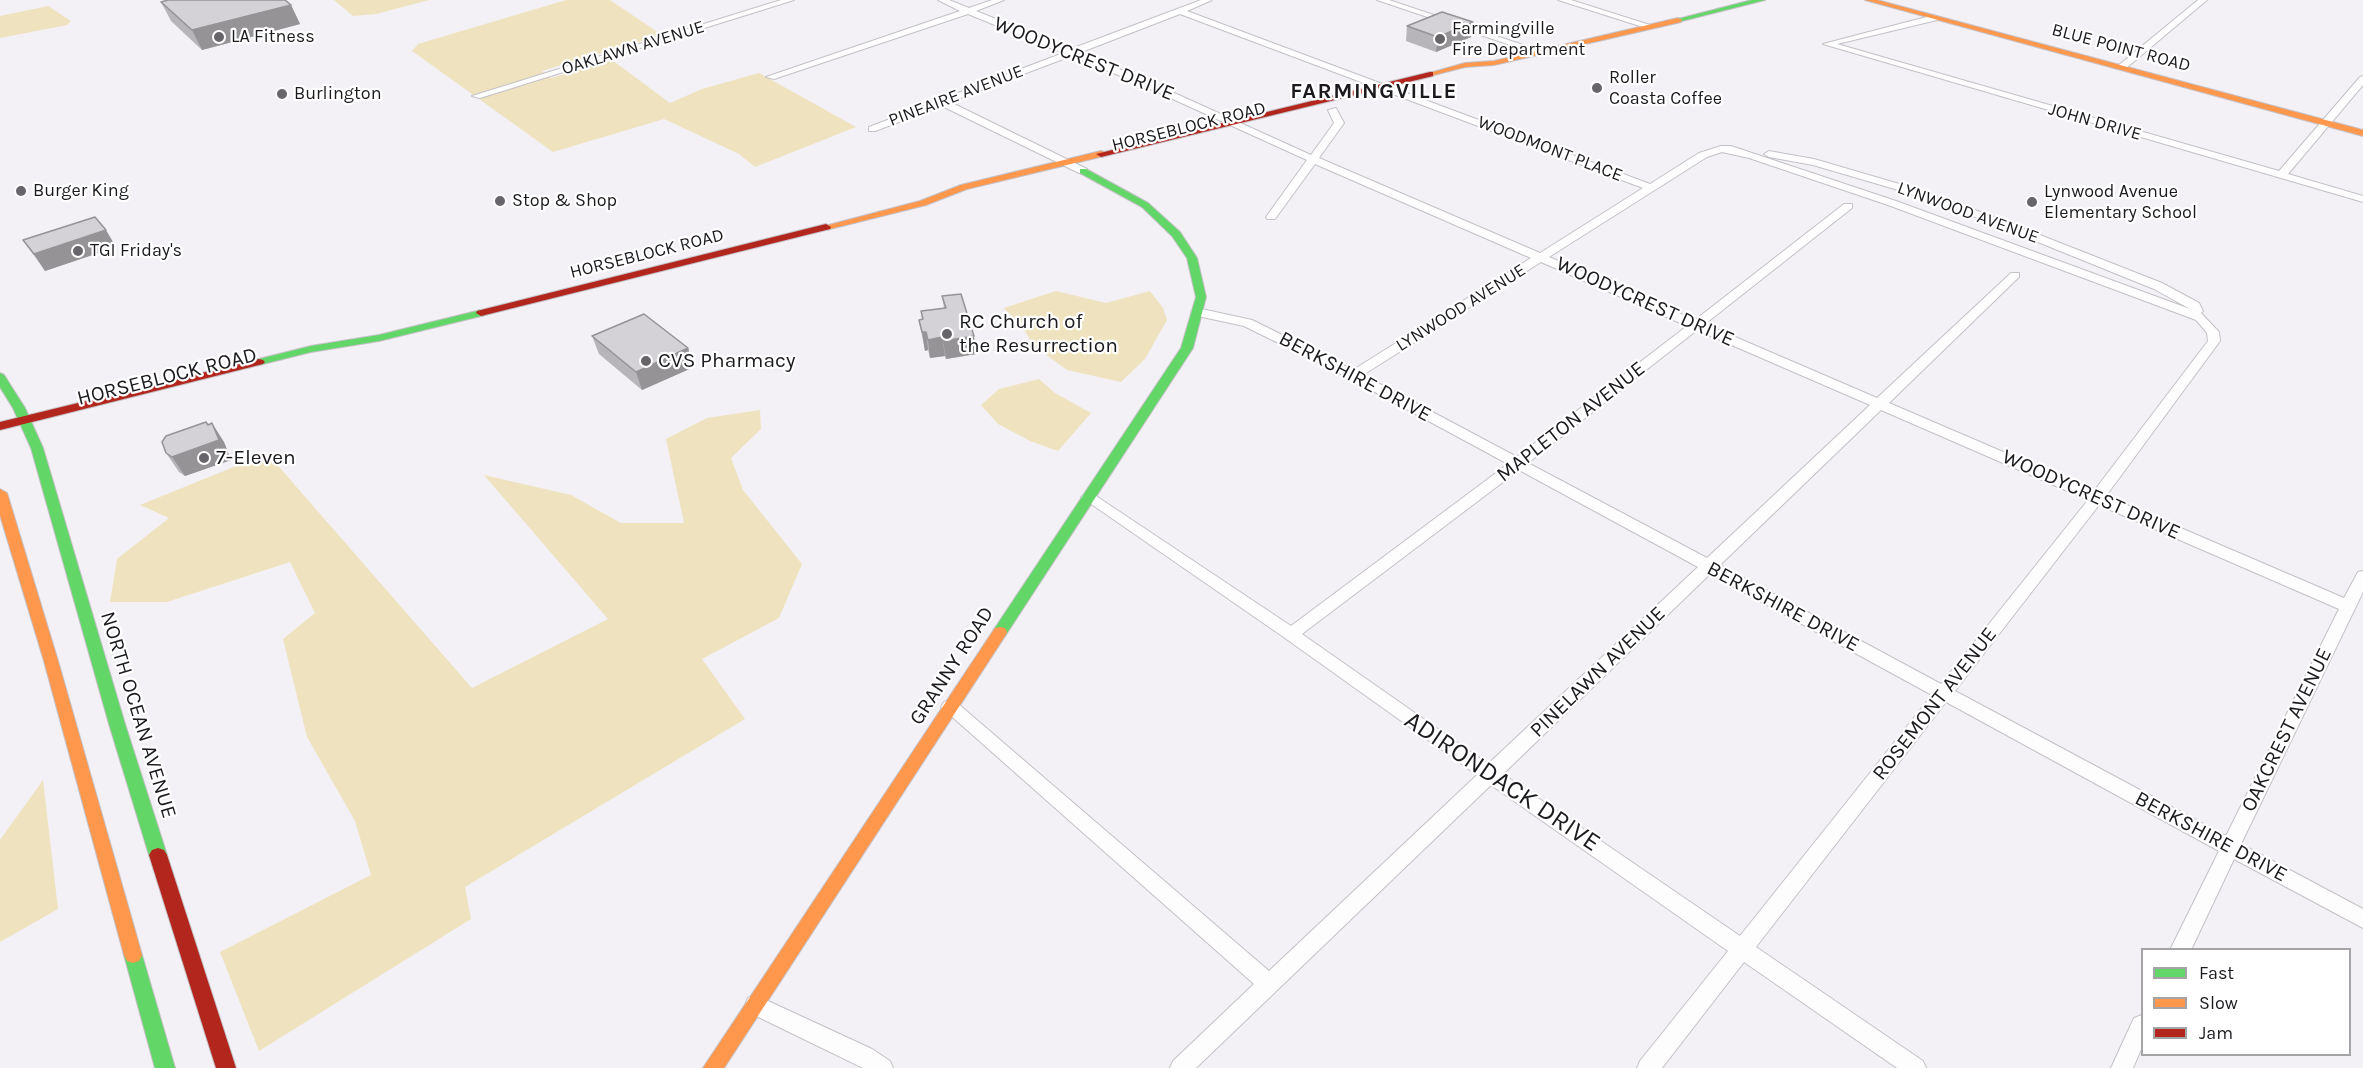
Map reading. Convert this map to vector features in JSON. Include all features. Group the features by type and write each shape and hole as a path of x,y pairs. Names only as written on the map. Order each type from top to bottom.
{"main road":[{"name":"HORSEBLOCK ROAD","path":"0,426 311,349 379,338 923,203 964,188 1465,65 1494,63 1742,2 1761,0"},
{"name":"BLUE POINT ROAD","path":"1869,0 2363,133"},
{"name":"HORSEBLOCK ROAD","path":"923,203 975,197 1253,130 1478,73 1494,63"},
{"name":"GRANNY ROAD","path":"713,1068 1187,348 1201,297 1192,258 1176,234 1145,205 1083,171"},
{"name":"HORSEBLOCK ROAD","path":"58,426 313,361 379,338"},
{"name":"NORTH OCEAN AVENUE","path":"0,377 25,420 56,507 117,724 226,1068"},
{"path":"0,493 51,661 165,1068"}],"street":[{"name":"OAKLAWN AVENUE","path":"477,96 790,0"},
{"name":"WOODYCREST DRIVE","path":"942,0 1253,130 1312,159 2347,606"},
{"path":"771,77 1000,0"},
{"name":"PINEAIRE AVENUE","path":"872,129 1208,0"},
{"path":"1381,0 1537,51"},
{"path":"1562,0 1646,25"},
{"path":"2122,67 2203,0"},
{"name":"WOODMONT PLACE","path":"1180,11 1385,86 1651,188"},
{"name":"JOHN DRIVE","path":"1934,18 1827,44 2363,200"},
{"path":"2281,176 2324,122 2363,79"},
{"path":"942,102 1083,171"},
{"path":"1271,217 1339,123 1333,110"},
{"name":"LYNWOOD AVENUE","path":"1721,149 1752,156 1892,203 2200,317 2210,326 2214,335"},
{"name":"LYNWOOD AVENUE","path":"1354,375 1702,155 1721,149 1762,152 1814,162 1909,190 2158,286 2195,306 2200,317"},
{"name":"MAPLETON AVENUE","path":"1291,634 1516,465 1848,206"},
{"name":"PINELAWN AVENUE","path":"1181,1068 1268,983 1492,774 1707,566 1882,404 2015,275"},
{"name":"BERKSHIRE DRIVE","path":"1197,312 1248,323 1354,375 1516,465 2363,919"},
{"name":"ROSEMONT AVENUE","path":"1648,1068 2097,498 2214,341 2214,335"},
{"name":"ADIRONDACK DRIVE","path":"1088,497 1291,634 1367,690 1492,774 1915,1068"},
{"name":"OAKCREST AVENUE","path":"2181,948 2363,576"},
{"path":"950,707 1268,983"},
{"path":"755,1005 864,1056 882,1068"},
{"path":"2121,1068 2141,1027"}],"shaded area":[{"path":"334,0 429,0 376,14 353,16"},
{"path":"566,0 610,0 662,35 542,71 551,78 612,60 670,103 702,89 759,73 856,127 755,167 739,154 664,119 553,152 412,51 418,44"},
{"path":"48,6 71,21 67,25 0,38 0,16"},
{"path":"1056,291 1106,303 1150,291 1163,308 1167,320 1145,359 1121,382 1067,370 1034,346 1022,326 1004,308"},
{"path":"1039,379 1055,393 1091,413 1058,451 1030,441 998,424 981,405 999,389"},
{"path":"760,410 761,429 731,458 743,490 802,564 779,618 702,659 745,719 465,887 471,919 259,1051 220,952 371,875 355,821 307,737 283,639 315,613 290,562 167,602 110,602 117,559 169,518 140,505 241,464 273,460 472,688 608,619 484,475 571,495 621,523 684,523 666,439 707,418"},
{"path":"43,780 58,909 0,942 0,840"}],"building":[{"path":"168,0 285,0 291,5 192,30 161,2"},
{"path":"1442,12 1473,22 1438,37 1407,26"},
{"path":"95,217 106,230 34,254 23,240"},
{"path":"961,294 974,336 943,341 942,337 928,340 926,332 922,332 919,320 923,319 921,311 946,308 942,296"},
{"path":"644,314 688,348 636,372 592,336"},
{"path":"206,422 208,425 212,423 219,440 172,457 166,453 162,442 166,436"}],"traffic: fast":[{"path":"1678,20 1761,0"},
{"path":"1000,632 1187,348 1201,297 1192,258 1176,234 1145,205 1083,171"},
{"path":"259,362 311,349 379,338 481,313"},
{"path":"0,377 19,408 37,448 117,724 158,855"},
{"path":"133,955 165,1068"}],"traffic: slow":[{"path":"1869,0 2363,133"},
{"path":"1430,74 1465,65 1494,63 1678,20"},
{"path":"826,227 923,203 964,187 1101,154"},
{"path":"0,493 51,661 133,955"},
{"path":"713,1068 1000,632"}],"traffic: jam":[{"path":"1101,154 1430,74"},
{"path":"481,313 826,227"},
{"path":"0,426 259,362"},
{"path":"158,855 226,1068"}],"place":[{"name":"LA Fitness","path":"219,37"},
{"name":"Farmingville Fire Department","path":"1440,39"},
{"name":"Roller Coasta Coffee","path":"1597,88"},
{"name":"Burlington","path":"282,94"},
{"name":"Burger King","path":"21,191"},
{"name":"Stop & Shop","path":"500,201"},
{"name":"Lynwood Avenue Elementary School","path":"2032,202"},
{"name":"TGI Friday's","path":"78,251"},
{"name":"RC Church of the Resurrection","path":"947,334"},
{"name":"CVS Pharmacy","path":"646,361"},
{"name":"7-Eleven","path":"204,458"}],"district":[{"name":"FARMINGVILLE","path":"1374,92"}]}
